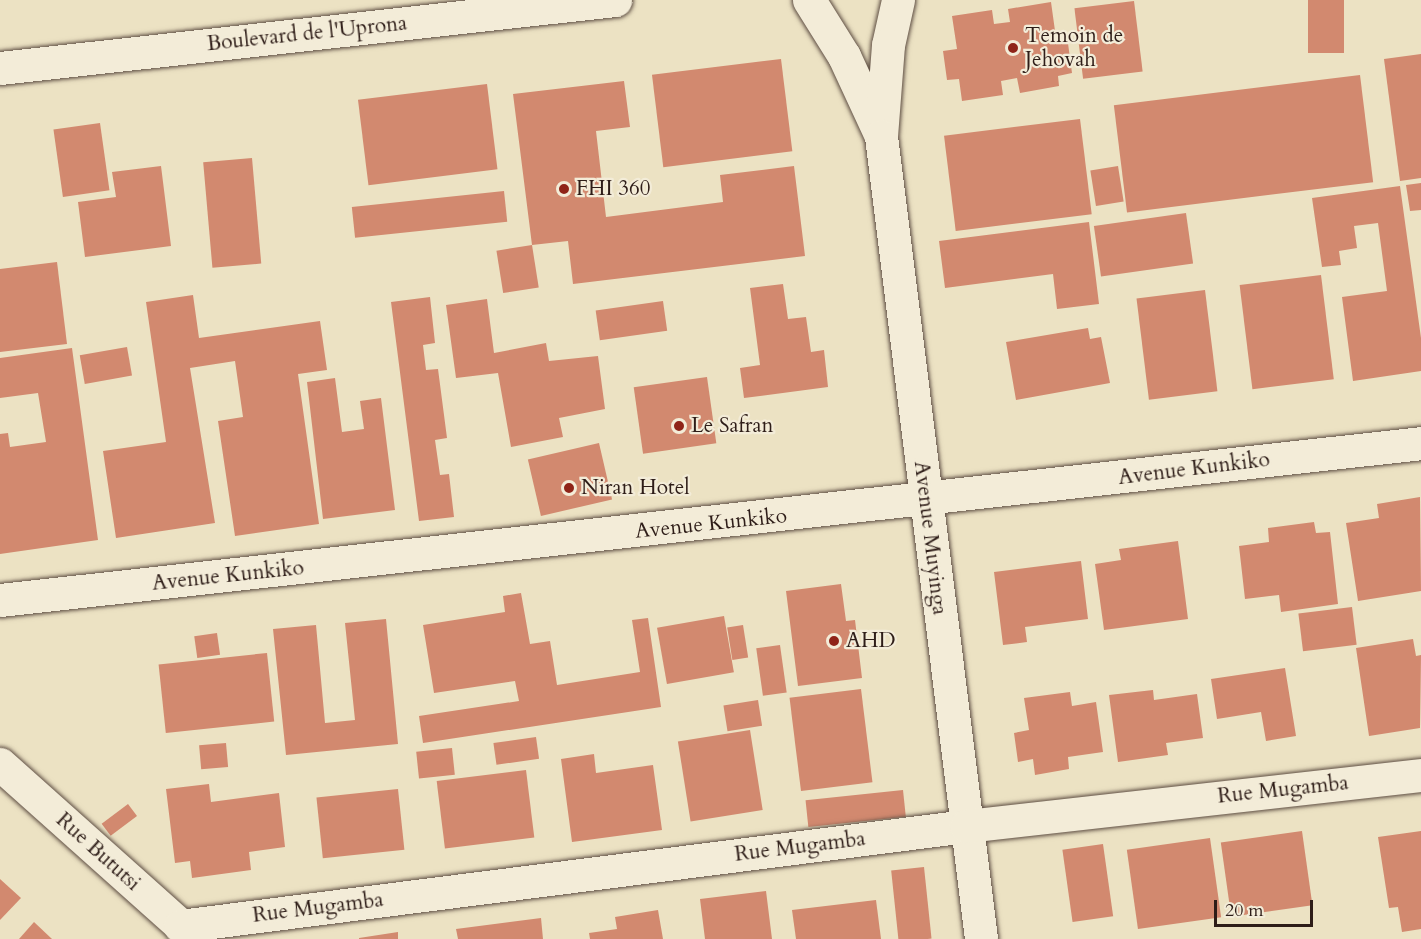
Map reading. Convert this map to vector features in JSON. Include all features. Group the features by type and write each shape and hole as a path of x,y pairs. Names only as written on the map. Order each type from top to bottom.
{"street":[{"name":"Boulevard de l'Uprona","path":"0,68 615,0"},
{"name":"Avenue Muyinga","path":"810,0 844,56 881,136"},
{"name":"Avenue Muyinga","path":"898,0 888,45 881,136 981,939"},
{"name":"Avenue Kunkiko","path":"0,600 925,501 1421,443"},
{"name":"Rue Bututsi","path":"0,764 188,932"},
{"name":"Rue Mugamba","path":"188,932 966,826 1421,775"}],"building":[{"path":"1308,0 1344,0 1344,53 1308,53"},
{"path":"1134,1 1143,71 1083,79 1074,8"},
{"path":"1051,2 1056,38 1067,36 1072,73 1058,76 1059,86 1020,93 1017,78 1001,81 1003,95 962,101 959,79 947,80 943,51 957,49 952,16 992,10 994,24 1010,22 1008,9"},
{"path":"1421,54 1421,178 1400,181 1384,59"},
{"path":"781,59 792,151 663,167 652,75"},
{"path":"1360,75 1373,182 1127,212 1114,105"},
{"name":"FHI 360","path":"624,81 630,127 596,131 606,217 723,202 720,175 794,166 805,256 573,284 568,241 532,245 513,94"},
{"path":"487,84 497,169 368,185 358,100"},
{"path":"1080,119 1092,214 956,231 944,136"},
{"path":"100,123 109,190 63,197 53,130"},
{"path":"252,158 261,264 212,268 203,162"},
{"path":"161,166 171,246 85,257 78,202 116,197 112,172"},
{"path":"1118,166 1124,202 1096,206 1090,170"},
{"path":"1421,183 1421,210 1410,211 1406,185"},
{"path":"1400,186 1421,338 1421,371 1353,381 1342,297 1387,291 1378,223 1354,226 1357,248 1339,251 1341,265 1322,267 1312,198"},
{"path":"504,191 507,222 355,238 352,207"},
{"path":"1186,213 1193,264 1101,276 1094,226"},
{"path":"1089,222 1099,304 1057,309 1053,274 945,288 939,241"},
{"path":"532,245 539,287 503,293 496,251"},
{"path":"57,262 67,344 0,352 0,269"},
{"path":"1321,275 1334,379 1252,389 1240,285"},
{"path":"783,284 788,319 806,317 811,352 824,350 828,387 744,398 740,368 760,365 750,288"},
{"path":"1205,290 1217,391 1149,400 1137,298"},
{"path":"193,295 199,338 320,321 327,370 298,374 319,524 235,536 218,421 243,417 235,361 190,368 215,523 116,538 103,451 166,442 146,302"},
{"path":"430,297 435,343 423,345 426,370 438,369 447,438 435,440 440,475 449,474 454,517 419,521 391,302"},
{"path":"487,299 494,353 546,343 549,361 598,356 605,409 559,418 563,437 511,447 498,373 456,378 446,305"},
{"path":"663,301 667,331 600,340 596,310"},
{"path":"1088,328 1090,339 1101,337 1110,383 1016,400 1006,342"},
{"path":"127,347 132,376 85,384 80,355"},
{"path":"72,348 98,540 0,554 0,434 8,433 10,447 46,442 38,393 0,398 0,358"},
{"path":"707,377 716,443 643,454 634,387"},
{"path":"335,378 342,432 364,429 360,401 381,398 395,510 323,519 307,382"},
{"name":"Niran Hotel","path":"599,443 612,500 541,516 528,459"},
{"path":"1420,497 1421,591 1358,601 1346,523 1379,518 1377,504"},
{"path":"1314,522 1316,533 1330,532 1338,604 1281,612 1279,595 1245,599 1239,546 1269,542 1268,528"},
{"path":"1178,541 1188,619 1104,630 1095,564 1121,560 1119,549"},
{"path":"1081,561 1088,619 1025,627 1027,642 1003,645 994,572"},
{"path":"841,584 846,621 855,620 862,678 798,686 786,591"},
{"path":"521,593 530,644 550,641 557,685 640,672 632,620 648,618 661,707 423,743 419,716 519,701 515,681 434,693 423,625 505,612 503,596"},
{"path":"1352,607 1357,645 1303,651 1298,614"},
{"path":"724,616 734,672 667,684 657,628"},
{"path":"386,619 398,744 286,755 273,629 316,625 325,723 355,720 345,623"},
{"path":"743,625 748,658 732,660 727,628"},
{"path":"217,633 220,655 197,658 194,636"},
{"path":"1413,639 1416,656 1421,655 1420,728 1369,736 1356,648"},
{"path":"780,645 787,693 763,696 756,648"},
{"path":"267,653 274,722 166,733 159,664"},
{"path":"1285,668 1296,736 1266,741 1261,712 1217,719 1211,679"},
{"path":"861,689 872,782 801,791 790,698"},
{"path":"1153,690 1154,700 1197,694 1203,738 1166,743 1168,755 1118,762 1109,695"},
{"path":"1070,692 1072,706 1096,702 1103,752 1068,757 1069,769 1035,775 1033,759 1018,762 1014,733 1029,730 1024,698"},
{"path":"758,700 762,726 727,731 723,705"},
{"path":"750,730 763,810 691,821 678,741"},
{"path":"536,737 539,759 496,765 493,743"},
{"path":"226,743 228,767 201,769 199,745"},
{"path":"452,748 455,775 419,779 416,752"},
{"path":"594,754 596,773 653,765 662,830 572,842 561,759"},
{"path":"526,770 534,837 445,848 437,781"},
{"path":"209,784 211,802 279,793 285,847 249,852 251,870 192,878 190,861 175,863 166,789"},
{"path":"398,789 404,850 323,858 316,798"},
{"path":"903,790 906,817 808,827 806,800"},
{"path":"128,804 137,816 111,836 102,824"},
{"path":"1302,831 1312,905 1231,917 1221,842"},
{"path":"1421,831 1421,929 1402,932 1398,907 1389,908 1378,837"},
{"path":"1210,838 1221,917 1138,929 1127,850"},
{"path":"1103,844 1113,916 1073,922 1062,850"},
{"path":"924,867 932,939 898,939 891,870"},
{"path":"0,879 21,898 0,920"},
{"path":"766,891 772,939 705,939 700,899"},
{"path":"876,900 881,939 796,939 792,910"},
{"path":"658,910 663,939 590,939 589,933 617,929 615,917"},
{"path":"541,918 543,939 458,939 456,929"},
{"path":"34,922 52,939 19,939"},
{"path":"398,932 398,939 359,939 359,938"}],"place":[{"name":"Temoin de Jehovah","path":"1013,48"},
{"name":"FHI 360","path":"564,189"},
{"name":"Le Safran","path":"679,426"},
{"name":"Niran Hotel","path":"569,488"},
{"name":"AHD","path":"834,641"}]}
